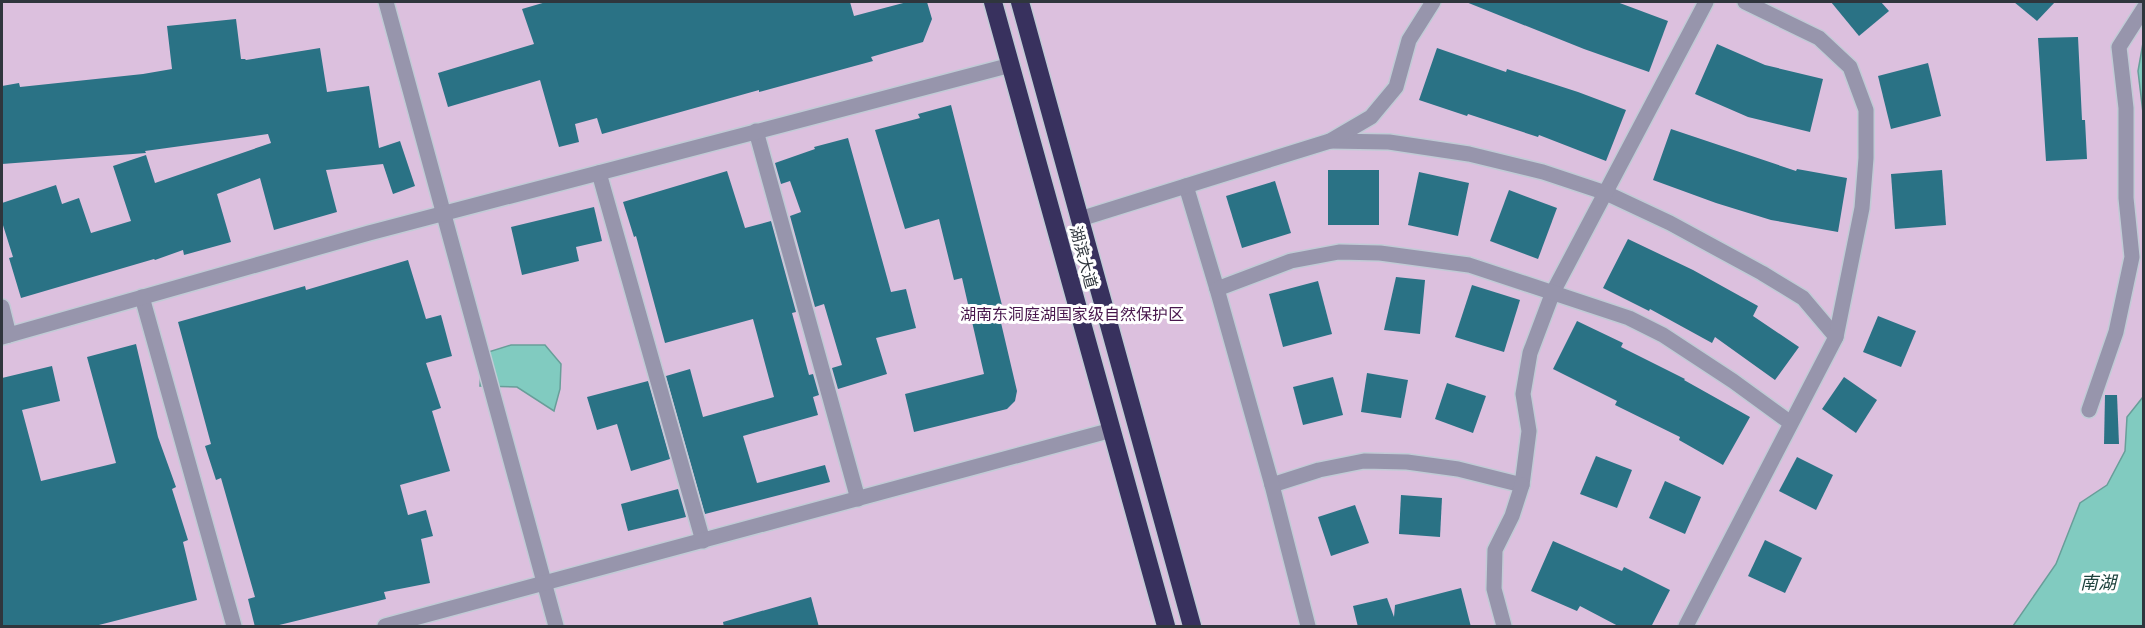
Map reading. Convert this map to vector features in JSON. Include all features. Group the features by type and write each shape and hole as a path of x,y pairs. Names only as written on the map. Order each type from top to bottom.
{"highway":[{"name":"湖滨大道","path":"993,2 1166,627"},
{"name":"湖滨大道","path":"1020,2 1192,627"}],"street":[{"path":"386,2 556,627"},
{"path":"1080,219 1330,141 1371,117 1396,87 1409,40 1433,2"},
{"path":"1504,627 1494,589 1495,550 1512,516 1522,485 1529,431 1523,394 1530,353 1553,292 1706,2"},
{"path":"1686,627 1836,337 1862,208 1866,158 1866,110 1850,67 1819,38 1745,2"},
{"path":"2089,410 2116,332 2132,257 2126,198 2126,108 2119,48 2144,8"},
{"path":"2,307 5,336 369,233 1011,65"},
{"path":"756,131 858,499"},
{"path":"1330,141 1389,142 1469,154 1543,172 1606,193 1670,223 1803,298 1836,337"},
{"path":"599,173 703,541"},
{"path":"1186,186 1272,485 1308,627"},
{"path":"1217,289 1291,261 1339,252 1380,253 1469,265 1629,318 1664,335 1788,421"},
{"path":"142,297 234,627"},
{"path":"385,627 1112,430"},
{"path":"1272,485 1319,470 1364,461 1407,462 1458,469 1522,485"}],"green space":[{"name":"湖南东洞庭湖国家级自然保护区","path":"2,2 2143,2 2143,626 2,626"}],"water":[{"path":"2143,43 2143,113 2138,71"},
{"path":"511,345 545,345 561,364 560,389 554,411 517,387 480,386 482,354"},
{"name":"南湖","path":"2143,397 2143,626 2013,626 2056,564 2080,503 2107,485 2125,451 2127,417"}],"building":[{"path":"546,2 850,2 854,16 907,2 927,2 932,19 923,42 871,57 873,61 602,134 597,118 575,124 579,142 559,147 540,80 448,107 438,73 534,44 522,9"},
{"path":"1466,2 1617,2 1668,21 1649,72"},
{"path":"1831,2 1881,2 1889,11 1859,36"},
{"path":"2014,2 2055,2 2037,21"},
{"path":"236,19 241,59 320,48 327,92 369,86 379,148 400,141 415,186 393,194 383,164 326,170 337,212 274,230 260,178 217,194 231,242 184,255 183,250 21,298 9,258 13,257 2,222 2,203 56,185 62,204 79,198 91,233 131,221 113,166 146,155 155,183 271,143 268,134 145,151 146,153 2,164 2,86 19,83 20,87 172,69 167,26"},
{"path":"2078,37 2082,120 2085,120 2087,159 2046,161 2038,38"},
{"path":"1717,44 1765,65 1823,79 1810,132 1748,117 1695,94"},
{"path":"1437,48 1506,72 1507,69 1578,92 1626,110 1606,161 1539,135 1538,137 1419,100"},
{"path":"1928,63 1941,116 1891,129 1878,76"},
{"path":"951,105 1003,309 998,310 1017,391 1015,401 1007,409 914,432 905,394 984,374 962,278 954,280 939,219 905,229 875,130 920,118 918,114"},
{"path":"1671,129 1796,171 1797,169 1847,178 1838,232 1771,220 1653,180"},
{"path":"848,138 891,292 906,289 916,328 876,338 887,374 838,389 832,368 842,365 824,304 815,307 790,216 801,212 790,181 781,184 775,163 815,149 814,147"},
{"path":"1328,170 1379,170 1379,225 1328,225"},
{"path":"1942,170 1946,225 1895,229 1891,174"},
{"path":"727,171 745,228 771,221 796,312 792,313 809,375 813,374 819,395 813,397 818,415 743,436 757,483 825,465 830,482 705,514 666,376 690,369 703,417 774,397 753,319 665,343 636,236 634,237 623,202"},
{"path":"1419,172 1469,183 1458,236 1408,225"},
{"path":"1275,181 1291,233 1242,248 1226,196"},
{"path":"1509,190 1557,208 1538,259 1490,241"},
{"path":"594,207 602,241 576,247 579,261 522,275 511,227"},
{"path":"1628,239 1693,270 1758,306 1753,316 1799,347 1775,380 1715,337 1712,343 1650,309 1649,311 1603,288"},
{"path":"408,260 426,319 441,315 452,356 426,363 441,408 432,411 450,471 400,485 408,515 426,510 433,536 421,539 430,583 384,592 386,599 271,627 255,627 248,599 255,597 221,478 216,480 205,446 211,444 178,322 305,286 306,290"},
{"path":"1396,277 1425,280 1420,334 1384,330"},
{"path":"1318,281 1332,334 1283,347 1269,294"},
{"path":"1472,285 1520,300 1504,352 1455,337"},
{"path":"1878,316 1916,331 1901,367 1863,352"},
{"path":"1577,321 1623,343 1621,347 1685,379 1750,417 1723,465 1679,440 1680,437 1615,405 1617,401 1553,369"},
{"path":"136,344 158,437 176,487 172,489 188,540 183,542 197,600 91,627 2,627 2,378 52,366 60,401 22,410 41,481 116,463 87,357"},
{"path":"1367,373 1408,380 1401,418 1361,412"},
{"path":"1333,377 1343,415 1303,425 1293,387"},
{"path":"1844,377 1877,400 1856,433 1822,409"},
{"path":"648,381 670,459 631,471 617,424 597,430 587,397"},
{"path":"1447,383 1486,396 1473,433 1435,419"},
{"path":"2105,395 2117,395 2119,444 2104,444"},
{"path":"1596,456 1632,470 1617,508 1580,494"},
{"path":"1797,457 1833,475 1816,510 1779,491"},
{"path":"1665,481 1701,497 1685,534 1649,518"},
{"path":"678,489 686,517 628,531 621,504"},
{"path":"1401,495 1442,498 1440,537 1399,534"},
{"path":"1355,505 1369,543 1331,556 1318,517"},
{"path":"1765,540 1802,558 1785,593 1748,576"},
{"path":"1553,541 1622,571 1624,567 1670,590 1651,627 1620,627 1580,606 1577,611 1531,591"},
{"path":"1461,588 1471,627 1358,627 1353,606 1387,598 1394,617 1395,605"},
{"path":"811,597 819,627 724,627 723,622"}]}
